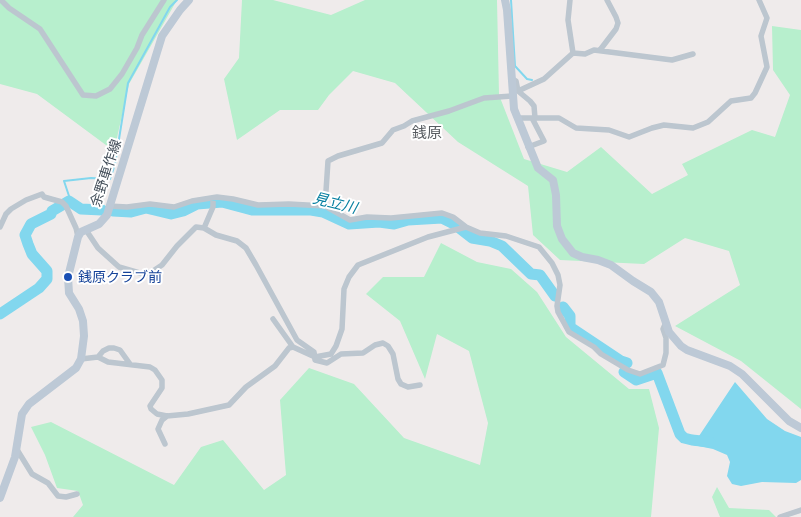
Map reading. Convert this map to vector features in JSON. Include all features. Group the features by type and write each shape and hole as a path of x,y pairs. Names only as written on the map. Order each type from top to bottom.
{"street":[{"path":"1,0 8,8 40,29 83,95 96,96 110,89 122,74 142,35 164,0"},
{"name":"余野車作線","path":"78,237 86,230 99,224 106,215 162,36 189,0"},
{"path":"505,0 511,78 515,93 514,109 538,168 553,180 556,195 557,226 562,239 573,253 611,265 633,282 645,287 659,302 669,332 681,346 730,366 742,374 789,421 801,428"},
{"path":"570,0 568,20 573,53"},
{"path":"600,50 616,29 618,23 607,0"},
{"path":"517,118 559,118 576,128 609,130 629,137 664,125 693,128 708,122 731,101 751,98 767,67 761,36 767,18 759,0"},
{"path":"325,206 328,161 338,156 382,143 393,130 412,121 484,98 515,93 544,79 573,53 584,54 600,50 672,60 693,54"},
{"path":"515,93 530,101 534,106 534,118 544,141 528,147"},
{"path":"0,227 6,214 11,209 37,195 42,194 64,204 76,228 78,237 68,277 69,293 79,308 83,321 84,336 81,359 76,368 28,404 22,414 15,457 0,498"},
{"path":"109,206 127,207 150,204 174,208 192,201 233,199 258,205 325,206 350,220 367,217 391,218 436,213 449,215 462,228"},
{"path":"204,228 213,201"},
{"path":"86,230 98,248 119,267 143,274 153,271 162,265 196,227 204,228 216,235 237,241 243,244 256,265 296,340 314,352 315,360 327,363 341,354 363,353 382,343 388,346 393,354 398,378 402,384 408,386 420,385"},
{"path":"272,319 293,347 315,357 331,354 342,329 344,290 349,277 358,265 381,254 428,237 462,228 506,236 539,247 556,269 560,285 558,312 569,332 628,370 640,374 663,365 666,353 666,338 663,329 666,321"},
{"path":"81,359 98,357 108,362 150,367 162,380 162,388 150,409 157,414 167,416 206,411 229,405 246,387 276,366 286,351 293,347"},
{"path":"98,357 103,351 114,348 120,350 130,364"},
{"path":"165,444 158,429 162,420 167,416"},
{"path":"16,448 32,474 48,483 58,496 66,497 77,494"},
{"path":"780,517 801,510"}],"green space":[{"path":"0,0 177,0 129,84 114,151 37,94 0,84"},
{"path":"242,0 273,0 331,15 365,0 497,0 499,95 524,159 567,172 601,147 652,194 688,175 682,164 752,130 775,137 790,95 773,70 772,26 801,30 801,409 741,361 675,326 740,285 729,251 685,238 644,264 560,260 533,235 528,186 458,142 395,83 353,71 329,95 318,110 280,110 237,140 224,79 239,58"},
{"path":"441,243 477,262 511,269 537,292 566,337 629,389 649,389 659,428 651,517 73,517 83,505 78,491 57,488 45,455 31,427 51,422 174,485 201,447 223,440 264,490 286,475 280,400 309,368 354,384 404,438 480,465 488,423 469,351 437,334 425,379 400,321 366,294 383,277 424,277"},
{"path":"717,487 729,508 769,510 776,517 720,517 712,497"}],"water":[{"path":"735,382 767,419 785,431 801,437 801,480 796,483 762,482 741,486 732,484 727,476 730,462 727,455 713,449 693,445"}],"waterway":[{"path":"69,201 64,181 91,178 110,179 115,164 128,83 170,7 177,0"},
{"path":"511,0 515,66 527,79 532,80"},
{"path":"0,314 39,288 47,279 47,271 32,254 25,235 31,224 51,214 52,211 69,201 81,209 102,210"},
{"name":"見立川","path":"113,211 131,212 146,208 171,214 183,211 197,204 222,202 252,210 311,210 323,212 349,224 379,222 394,224 408,220 442,218 454,224 472,238 490,241 502,246 531,274 540,275 555,296"},
{"name":"見立川","path":"563,307 570,316 570,327 621,361 627,363"},
{"name":"見立川","path":"624,372 636,380 657,373 680,434 684,438 710,442"}],"place":[{"name":"銭原クラブ前","path":"68,277"}],"district":[{"name":"銭原","path":"427,133"}]}
